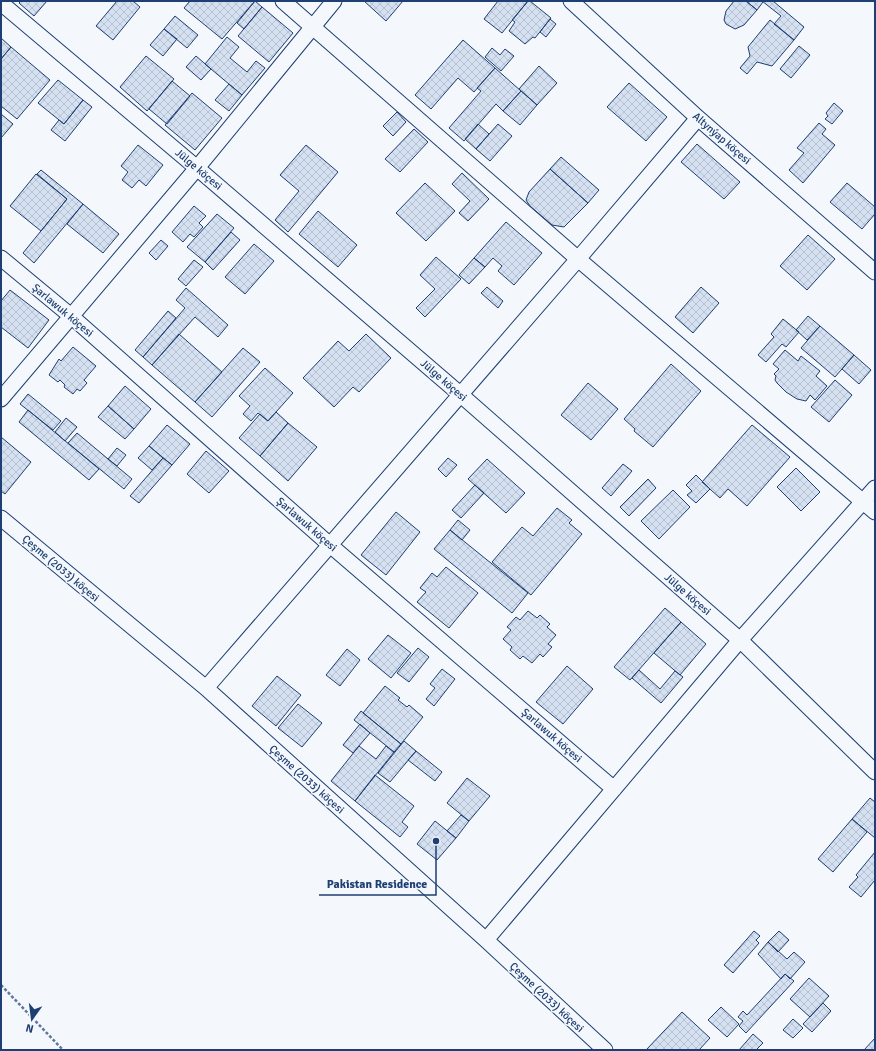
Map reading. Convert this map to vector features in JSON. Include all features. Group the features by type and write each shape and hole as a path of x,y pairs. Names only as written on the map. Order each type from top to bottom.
{"street":[{"path":"283,1 578,259 875,512"},
{"path":"1,399 197,168 334,1"},
{"name":"Altynýap köçesi","path":"571,1 698,118 875,272"},
{"name":"Jülge köçesi","path":"1,3 197,168 461,395 740,640 875,772"},
{"path":"206,688 461,395 698,118"},
{"name":"Şarlawuk köçesi","path":"1,258 71,316 330,545 614,789"},
{"path":"486,940 740,640 875,488"},
{"name":"Çeşme (2033) köçesi","path":"1,518 206,688 486,940 604,1050"}],"path":[{"path":"1,985 63,1050"}],"building":[{"path":"21,1 47,1 34,16 19,3"},
{"path":"117,1 133,1 140,7 113,40 96,26"},
{"path":"190,1 255,1 222,39 184,8"},
{"path":"255,1 262,7 244,29 237,23"},
{"path":"364,1 403,1 386,21"},
{"path":"498,1 528,1 502,33 484,19"},
{"path":"528,1 551,18 535,38 533,37 525,44 509,31 515,22 512,20"},
{"path":"734,1 746,1 757,10 744,25 735,29 726,24 724,20 726,11"},
{"path":"746,1 762,1 763,2 757,10"},
{"path":"762,1 773,1 804,27 794,40 774,24 781,16"},
{"path":"262,7 293,33 269,62 238,36"},
{"path":"175,16 198,35 187,48 164,29"},
{"path":"550,19 556,24 546,37 540,32"},
{"path":"770,20 794,40 772,66 757,62 747,74 740,68 750,56 748,47"},
{"path":"164,29 177,39 163,56 150,45"},
{"path":"227,37 239,47 230,58 247,72 256,61 265,68 242,95 205,64"},
{"path":"1,38 11,47 1,59"},
{"path":"463,40 495,68 474,92 458,78 431,109 415,95"},
{"path":"799,46 810,55 791,78 780,69"},
{"path":"11,47 50,80 17,119 1,106 1,59"},
{"path":"492,48 500,55 505,49 514,56 501,71 485,57"},
{"path":"146,56 174,79 147,111 120,87"},
{"path":"196,56 211,69 201,80 186,67"},
{"path":"539,66 557,83 537,105 519,89"},
{"path":"495,68 521,91 503,111 496,104 464,141 449,128 481,91 477,88"},
{"path":"58,80 83,100 64,124 38,103"},
{"path":"172,81 190,96 167,124 149,109"},
{"path":"629,83 667,117 646,141 607,107"},
{"path":"229,84 242,95 229,111 215,100"},
{"path":"521,91 537,105 520,125 503,111"},
{"path":"192,93 222,118 195,150 165,125"},
{"path":"83,100 92,107 65,141 51,130 59,120 64,124"},
{"path":"834,103 843,111 832,124 825,119 828,116 826,113"},
{"path":"397,112 406,122 393,136 383,126"},
{"path":"1,114 13,124 1,138"},
{"path":"819,123 826,129 822,134 835,145 803,183 789,170 804,153 797,148"},
{"path":"478,124 489,134 476,149 465,139"},
{"path":"498,124 512,136 490,161 476,149"},
{"path":"414,129 428,142 400,172 385,159"},
{"path":"697,144 740,182 724,199 681,162"},
{"path":"138,145 163,165 146,186 139,180 132,188 122,180 128,172 121,166"},
{"path":"306,145 338,172 288,232 275,220 299,191 280,175"},
{"path":"561,157 599,190 588,203 550,169"},
{"path":"550,169 588,203 564,227 552,225 530,206 526,200 529,192"},
{"path":"41,170 83,204 34,263 23,253 67,199 37,174"},
{"path":"462,173 489,199 468,221 459,213 470,201 452,184"},
{"path":"36,174 67,199 41,231 10,206"},
{"path":"425,183 455,211 426,241 396,213"},
{"path":"847,183 875,207 875,214 862,229 830,202"},
{"path":"83,204 119,234 103,253 67,224"},
{"path":"194,206 206,216 199,223 203,227 194,237 190,234 183,242 172,232"},
{"path":"318,211 357,245 338,267 299,234"},
{"path":"217,214 234,228 205,262 187,247"},
{"path":"506,222 542,253 514,285 498,271 502,266 493,258 485,267 474,258"},
{"path":"231,232 240,240 213,270 205,262"},
{"path":"808,235 835,259 807,290 780,266"},
{"path":"161,240 168,246 156,260 149,253"},
{"path":"254,244 274,261 245,294 225,277"},
{"path":"436,257 461,279 425,317 416,308 435,289 420,275"},
{"path":"474,258 485,267 469,284 459,275"},
{"path":"194,260 203,267 186,286 178,279"},
{"path":"487,287 503,301 498,308 481,293"},
{"path":"701,287 719,303 693,333 675,317"},
{"path":"186,288 228,325 218,337 195,317 152,365 143,357 185,308 176,300"},
{"path":"10,290 49,320 28,348 1,327 1,301"},
{"path":"168,311 176,318 143,357 135,350"},
{"path":"808,316 820,326 807,340 796,330"},
{"path":"783,319 799,332 786,347 782,344 766,362 758,355 774,337 771,334"},
{"path":"820,326 854,355 835,377 801,348"},
{"path":"179,334 222,372 195,402 152,365"},
{"path":"366,334 391,358 359,392 353,387 334,407 303,378 338,341 349,351"},
{"path":"73,347 96,366 84,380 87,383 80,391 77,389 73,394 64,387 65,385 60,380 58,382 49,375 59,359 61,361"},
{"path":"243,348 260,362 212,417 195,402"},
{"path":"785,350 798,361 801,356 820,371 816,376 827,386 815,400 810,395 806,401 797,399 786,392 775,380 776,376 774,374 779,369 773,364"},
{"path":"854,355 871,370 859,384 842,369"},
{"path":"671,364 701,391 653,447 634,431 635,429 624,419"},
{"path":"265,368 293,393 268,421 258,413 251,421 243,414 250,406 239,396"},
{"path":"835,380 852,395 829,422 811,407"},
{"path":"588,383 618,409 591,440 561,415"},
{"path":"125,386 151,409 134,429 108,406"},
{"path":"28,394 61,421 53,430 20,404"},
{"path":"108,406 134,429 125,439 98,417"},
{"path":"28,410 99,469 89,480 19,422"},
{"path":"276,412 288,423 260,456 239,438 260,414 268,421"},
{"path":"66,418 77,427 65,441 55,432"},
{"path":"288,423 317,447 288,481 260,456"},
{"path":"167,425 190,444 172,465 149,446"},
{"path":"752,425 790,457 747,506 728,489 720,498 702,482"},
{"path":"77,433 132,479 124,489 68,443"},
{"path":"1,437 31,462 5,494 1,491"},
{"path":"149,446 163,458 152,470 138,458"},
{"path":"117,448 126,455 117,466 108,459"},
{"path":"206,451 229,471 209,493 187,474"},
{"path":"163,458 172,465 139,503 130,496"},
{"path":"448,458 457,465 446,477 438,469"},
{"path":"487,459 525,493 506,513 468,479"},
{"path":"623,464 632,471 611,496 602,488"},
{"path":"796,468 820,492 801,511 777,487"},
{"path":"696,475 710,489 696,503 687,495 692,491 686,485"},
{"path":"648,479 656,488 629,516 620,507"},
{"path":"475,485 484,493 461,518 452,510"},
{"path":"673,490 690,507 659,539 641,521"},
{"path":"557,508 572,520 569,523 582,534 531,595 492,562 522,527 533,536"},
{"path":"396,512 420,532 386,575 361,555"},
{"path":"458,520 470,530 462,540 450,530"},
{"path":"450,530 528,593 512,613 434,549"},
{"path":"446,567 478,593 449,628 417,602 426,592 420,588 432,573 437,577"},
{"path":"665,608 681,622 630,680 614,667"},
{"path":"528,611 537,618 540,615 550,624 547,627 556,635 548,644 552,647 543,657 540,654 532,663 523,656 520,659 510,650 512,647 503,639 511,630 507,627 516,617 520,620"},
{"path":"681,622 706,644 680,675 654,653"},
{"path":"388,635 411,653 391,678 368,659"},
{"path":"418,648 429,657 409,682 397,673"},
{"path":"347,649 360,660 340,686 326,675"},
{"path":"567,666 593,689 563,724 536,702"},
{"path":"442,669 455,679 434,706 426,699 435,688 430,684"},
{"path":"639,670 660,689 675,671 683,677 661,703 632,678"},
{"path":"277,676 301,695 276,726 252,706"},
{"path":"385,686 400,698 398,700 407,707 409,705 423,717 401,744 363,713"},
{"path":"298,704 322,723 302,747 278,728"},
{"path":"361,711 401,744 394,752 354,720"},
{"path":"360,724 370,733 353,753 343,745"},
{"path":"404,741 416,751 390,782 378,773"},
{"path":"359,746 376,759 386,746 394,752 355,801 331,781"},
{"path":"416,751 442,772 435,781 408,760"},
{"path":"375,775 414,806 402,822 408,827 400,837 355,801"},
{"path":"467,778 490,796 469,821 447,803"},
{"path":"870,798 875,802 875,838 852,819"},
{"path":"461,815 469,821 456,838 447,831"},
{"path":"852,819 867,832 833,872 818,859"},
{"path":"435,821 456,838 437,860 417,844"},
{"path":"875,852 875,880 861,897 849,887 858,877 856,875"},
{"path":"754,931 760,936 756,940 759,943 733,973 724,965"},
{"path":"779,931 789,940 778,952 768,942"},
{"path":"768,942 787,959 794,952 805,962 790,979 785,974 781,979 758,954"},
{"path":"785,974 794,981 746,1033 739,1026 743,1021 738,1017 743,1011 747,1015"},
{"path":"809,978 829,996 810,1017 790,999"},
{"path":"823,1003 831,1011 812,1032 803,1024"},
{"path":"721,1007 739,1024 727,1037 708,1020"},
{"path":"682,1012 710,1038 699,1050 646,1050"},
{"path":"793,1019 803,1028 793,1038 783,1030"},
{"path":"753,1034 763,1043 756,1050 739,1050"},
{"path":"875,1038 875,1050 864,1050"}],"place":[{"name":"Pakistan Residence","path":"436,841"}]}
